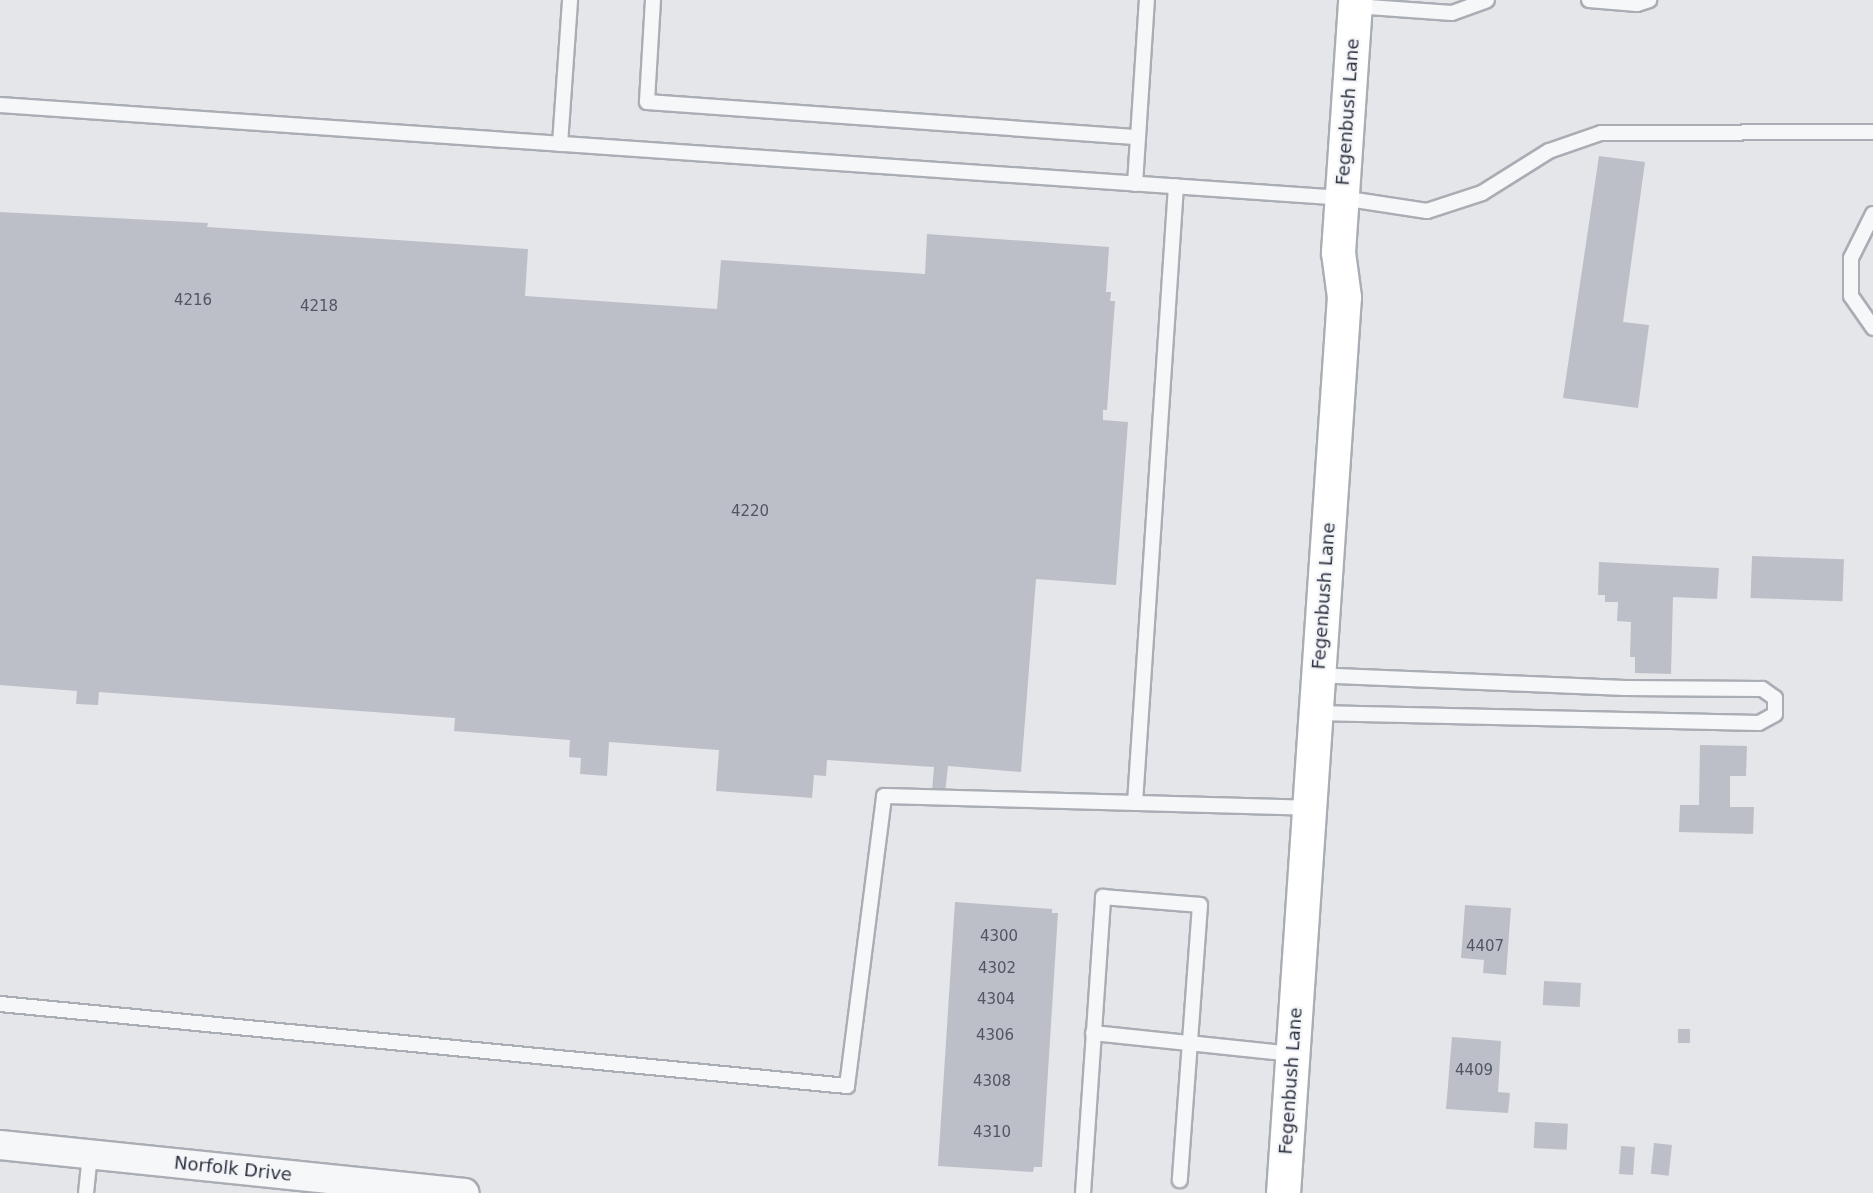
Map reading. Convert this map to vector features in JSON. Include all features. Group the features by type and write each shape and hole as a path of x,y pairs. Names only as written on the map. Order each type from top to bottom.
{"main road":[{"name":"Fegenbush Lane","path":"1283,1193 1344,297 1338,252 1355,3"}],"street":[{"name":"Norfolk Drive","path":"0,1144 465,1193"}],"lane":[{"path":"560,144 570,0"},
{"path":"653,0 647,102 1138,137"},
{"path":"1135,183 1147,0"},
{"path":"1355,3 1452,13 1487,0"},
{"path":"1589,0 1637,4 1649,0"},
{"path":"0,105 1342,198 1427,211 1482,193 1549,151 1601,133 1873,132"},
{"path":"1135,803 1176,186"},
{"path":"1873,214 1851,258 1851,296 1873,328"},
{"path":"1316,713 1759,723 1775,714 1775,698 1762,689 1625,688 1318,675"},
{"path":"0,1004 847,1086 884,795 1310,808"},
{"path":"1083,1193 1102,897 1200,905 1180,1180"},
{"path":"1093,1033 1293,1054"},
{"path":"86,1193 90,1154"}],"building":[{"path":"1599,156 1645,162 1623,322 1649,325 1638,408 1563,398"},
{"path":"0,212 208,223 207,227 528,249 525,296 717,309 721,260 925,274 927,234 1109,247 1106,292 1111,292 1110,301 1115,301 1107,410 1103,410 1103,420 1128,422 1116,585 1036,579 1021,772 948,766 945,793 932,791 934,767 827,760 826,776 814,775 812,798 716,791 719,750 609,742 607,776 580,774 581,758 569,757 570,740 454,731 455,718 99,692 98,705 76,704 77,691 0,685"},
{"path":"1752,556 1844,559 1842,601 1751,598"},
{"path":"1599,562 1719,568 1717,599 1673,597 1671,674 1635,673 1635,657 1630,657 1631,622 1617,621 1618,602 1605,602 1605,595 1598,595"},
{"path":"1700,745 1747,746 1746,776 1730,776 1730,807 1754,807 1753,834 1679,832 1680,805 1699,805"},
{"path":"955,902 1052,909 1052,913 1058,913 1042,1167 1034,1167 1033,1172 938,1166"},
{"path":"1465,905 1511,908 1506,975 1483,973 1484,960 1461,958"},
{"path":"1544,981 1581,983 1580,1007 1543,1005"},
{"path":"1678,1029 1690,1029 1690,1043 1678,1043"},
{"path":"1452,1037 1501,1041 1498,1092 1510,1093 1508,1113 1446,1109"},
{"path":"1535,1122 1568,1124 1567,1150 1534,1148"},
{"path":"1654,1143 1672,1145 1669,1176 1651,1174"},
{"path":"1621,1146 1635,1147 1633,1175 1619,1174"}]}
